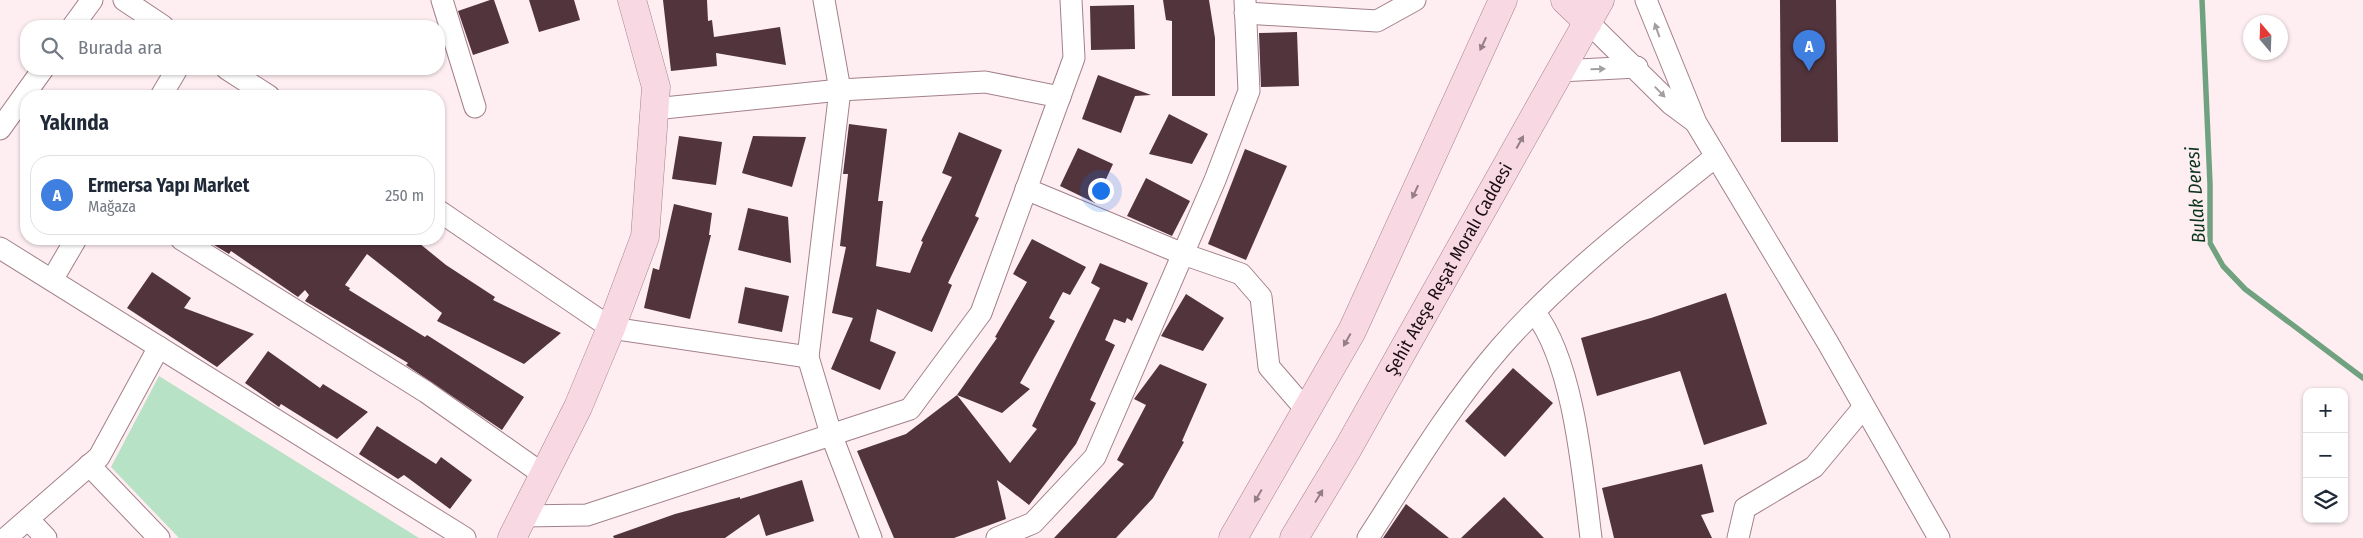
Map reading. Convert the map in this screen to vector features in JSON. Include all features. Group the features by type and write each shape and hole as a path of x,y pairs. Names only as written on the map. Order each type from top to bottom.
{"main road":[{"path":"518,527 578,407 611,328 645,236 656,87 632,0"},
{"path":"1233,538 1352,332 1503,0"},
{"path":"1565,0 1594,11"},
{"name":"Şehit Ateşe Reşat Moralı Caddesi","path":"1294,538 1346,450 1594,11"}],"street":[{"path":"78,20 92,0"},
{"path":"124,0 154,20"},
{"path":"442,0 475,107"},
{"path":"824,0 840,90 808,357 831,434 871,538"},
{"path":"518,527 587,515 910,409 981,312 1074,58 1071,0"},
{"path":"997,538 1033,522 1095,457 1215,180 1249,91 1245,6 1377,21 1415,0"},
{"path":"1646,0 1696,123 1828,343 1863,408 1939,538"},
{"path":"1594,11 1637,67 1671,104 1696,123"},
{"path":"1560,71 1637,67"},
{"path":"28,90 39,75"},
{"path":"165,90 173,75"},
{"path":"236,75 260,90"},
{"path":"654,109 840,90 985,82 1060,97"},
{"path":"0,129 20,101"},
{"path":"1368,538 1448,414 1500,348 1597,254 1715,157"},
{"path":"1026,189 1183,254 1241,274 1262,297 1270,367 1307,411"},
{"path":"445,215 611,328 808,357"},
{"path":"52,280 72,245"},
{"path":"191,245 426,392 544,476"},
{"path":"0,248 465,538"},
{"path":"1535,313 1546,328 1563,376 1579,446 1591,538"},
{"path":"6,538 99,457 159,347"},
{"path":"1738,538 1744,508 1814,467 1863,408"},
{"path":"89,465 159,538"},
{"path":"28,519 46,538"}],"green space":[{"path":"159,376 419,538 179,538 111,467"}],"building":[{"path":"494,0 509,43 473,55 458,11"},
{"path":"529,0 574,0 580,20 539,32"},
{"path":"663,0 707,0 708,21 712,20 714,37 780,27 786,65 716,53 717,66 671,71"},
{"path":"1163,0 1209,0 1215,38 1215,96 1172,96 1172,21 1166,20"},
{"path":"1780,0 1836,0 1838,142 1781,142"},
{"path":"1134,5 1135,49 1091,50 1090,6"},
{"path":"1297,32 1299,86 1261,87 1259,33"},
{"path":"1098,75 1151,95 1135,96 1121,133 1082,119"},
{"path":"1169,114 1208,134 1192,164 1149,154"},
{"path":"849,124 887,129 878,201 883,201 876,266 910,273 923,242 921,241 952,177 942,173 959,132 1002,150 975,216 979,218 948,283 952,285 932,332 877,309 870,341 896,352 880,390 831,369 853,318 832,313 846,247 840,246 848,174 843,174"},
{"path":"679,136 722,142 716,185 672,179"},
{"path":"753,136 806,137 792,187 742,173"},
{"path":"1078,148 1113,164 1095,203 1060,186"},
{"path":"1245,149 1287,166 1246,260 1208,244"},
{"path":"1146,178 1190,201 1172,236 1127,216"},
{"path":"674,204 712,213 709,235 711,235 690,319 644,308 653,268 659,270"},
{"path":"748,208 788,217 791,263 738,250"},
{"path":"1032,239 1086,267 1070,295 1063,292 1049,318 1055,321 1020,383 1030,389 1002,413 957,395 997,338 995,337 1027,282 1013,274"},
{"path":"214,245 421,245 446,265 495,297 493,300 561,333 524,364 437,321 442,313 367,254 345,285 350,288 349,290 425,337 427,335 524,397 502,430 406,365 408,363 305,301 309,295 305,290 298,297 231,251 229,254"},
{"path":"1100,263 1148,283 1132,321 1127,318 1125,323 1114,319 1105,340 1115,345 1090,400 1096,403 1076,444 1029,505 997,480 1006,519 954,538 894,538 857,451 906,434 957,395 1010,463 1037,429 1032,426 1100,288 1091,283"},
{"path":"152,272 191,298 184,308 254,334 217,367 127,308"},
{"path":"745,287 789,296 782,332 738,323"},
{"path":"1726,293 1767,424 1704,445 1680,371 1597,396 1581,338 1651,318"},
{"path":"1186,294 1224,318 1203,351 1161,336"},
{"path":"268,351 320,388 323,384 368,412 337,439 281,404 279,407 245,383"},
{"path":"1160,364 1207,384 1182,441 1184,442 1153,498 1116,538 1054,538 1124,464 1117,460 1146,405 1134,399"},
{"path":"1513,368 1553,403 1505,457 1465,421"},
{"path":"377,426 436,464 441,457 472,480 450,509 404,475 398,479 359,454"},
{"path":"1702,464 1714,512 1701,515 1712,538 1614,538 1602,488"},
{"path":"802,480 814,521 766,536 759,514 725,538 614,538 613,536 675,514 740,497 740,499"},
{"path":"1504,497 1544,538 1461,538"},
{"path":"1406,504 1449,538 1383,538"}],"waterway":[{"name":"Bulak Deresi","path":"2202,0 2210,184 2210,243 2223,266 2245,289 2363,378"}],"place":[{"name":"Ermersa Yapı Market","path":"1809,71"}]}
